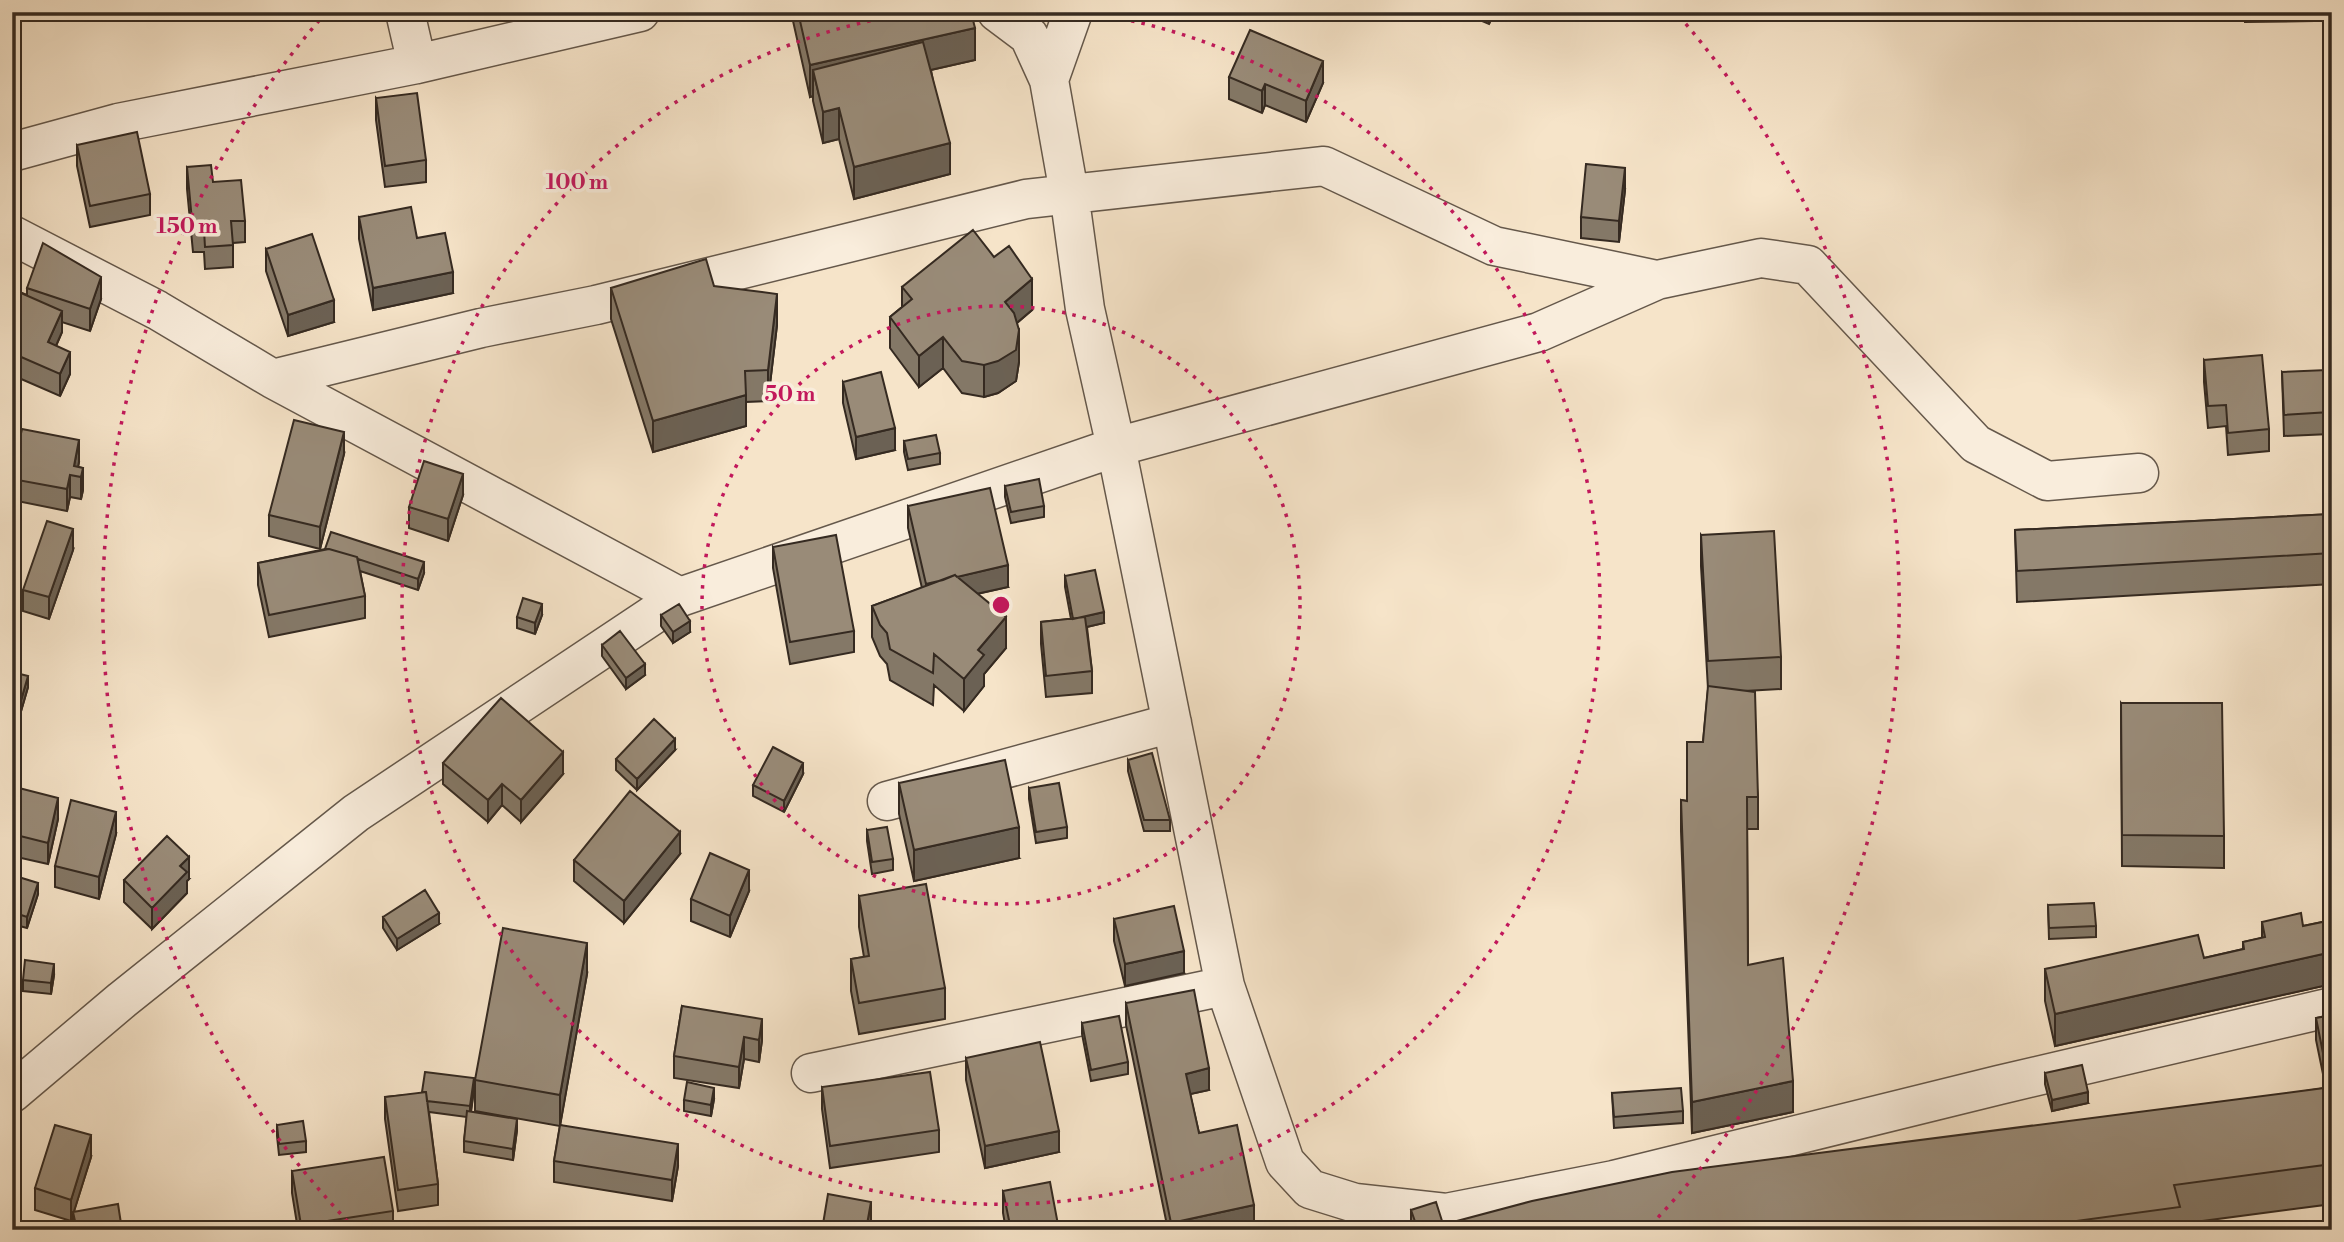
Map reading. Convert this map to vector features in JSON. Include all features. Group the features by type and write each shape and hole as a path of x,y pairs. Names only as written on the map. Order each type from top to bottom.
{"street":[{"path":"405,12 417,64"},
{"path":"12,152 118,123 417,64 640,12"},
{"path":"997,12 1029,36 1049,80 1069,193 1085,309 1116,447 1226,986 1285,1162 1310,1189 1355,1203 1446,1213 1614,1180 1999,1085 2332,1007"},
{"path":"1049,80 1073,12"},
{"path":"273,379 481,328 596,305 1026,199 1324,166 1494,246 1657,280"},
{"path":"12,234 157,310 273,379 680,597"},
{"path":"12,1093 122,1000 356,813 680,597 1116,447 1539,332 1657,280 1761,258 1808,265 1976,444 2047,481 2138,473"},
{"path":"887,801 1172,723"},
{"path":"811,1073 1226,986"}],"building":[{"path":"798,12 971,12 975,28 810,65"},
{"path":"1250,30 1323,61 1306,101 1265,84 1262,91 1229,77"},
{"path":"923,42 950,143 854,167 839,108 823,112 813,70"},
{"path":"417,93 426,160 385,166 376,98"},
{"path":"137,132 150,194 90,206 77,145"},
{"path":"1586,164 1625,168 1619,221 1581,217"},
{"path":"211,165 213,182 241,180 245,221 231,221 233,245 205,247 204,230 193,231 187,167"},
{"path":"411,207 417,238 445,233 453,272 373,288 359,217"},
{"path":"973,230 994,257 1009,246 1032,279 1005,302 1014,313 1019,330 1016,350 998,361 984,365 962,361 943,337 919,356 890,317 912,299 902,287"},
{"path":"312,234 334,300 288,315 266,249"},
{"path":"43,243 101,277 90,309 27,288"},
{"path":"706,259 714,286 777,294 768,370 745,371 746,395 653,421 611,288"},
{"path":"12,289 62,311 48,342 70,352 60,374 12,353"},
{"path":"2262,355 2269,429 2228,433 2226,405 2208,406 2204,360"},
{"path":"2327,370 2330,412 2284,415 2282,372"},
{"path":"881,372 895,428 856,437 843,382"},
{"path":"294,420 344,432 320,527 269,515"},
{"path":"22,429 79,440 74,466 83,468 81,477 70,475 67,489 12,479 12,450 17,451"},
{"path":"936,435 940,453 908,459 904,441"},
{"path":"424,461 463,474 448,519 409,507"},
{"path":"1039,479 1044,506 1011,512 1005,486"},
{"path":"990,488 1008,565 957,577 955,575 926,584 908,506"},
{"path":"2332,514 2332,553 2017,571 2015,530"},
{"path":"47,521 73,529 49,597 23,590"},
{"path":"1774,531 1781,657 1708,661 1701,535"},
{"path":"331,532 424,562 418,579 357,557 325,549"},
{"path":"836,535 854,631 790,642 773,547"},
{"path":"329,549 357,557 365,596 269,615 258,563"},
{"path":"1095,570 1104,612 1073,619 1065,576"},
{"path":"955,575 1006,617 978,650 984,655 964,679 934,654 933,673 890,649 887,633 880,625 872,606"},
{"path":"523,598 542,604 535,623 517,617"},
{"path":"679,604 690,621 673,632 661,615"},
{"path":"1085,617 1092,671 1046,676 1041,622"},
{"path":"620,631 645,664 626,678 602,645"},
{"path":"12,672 28,676 15,721 12,721"},
{"path":"1708,686 1755,692 1758,797 1747,797 1748,965 1783,958 1793,1081 1692,1102 1681,800 1687,801 1687,742 1703,742"},
{"path":"501,698 563,752 521,800 502,784 488,800 443,763"},
{"path":"2121,703 2222,703 2224,836 2122,835"},
{"path":"654,719 675,739 637,779 616,759"},
{"path":"773,747 803,763 784,801 753,785"},
{"path":"1152,753 1170,820 1144,820 1128,760"},
{"path":"1005,760 1019,827 914,850 899,783"},
{"path":"1059,783 1067,827 1036,832 1029,788"},
{"path":"15,787 58,798 48,843 12,834 12,797"},
{"path":"630,791 680,832 624,901 574,860"},
{"path":"71,800 116,812 99,877 55,866"},
{"path":"887,827 893,859 872,862 867,830"},
{"path":"167,836 189,857 180,866 187,872 152,908 124,880"},
{"path":"710,853 749,870 730,916 691,899"},
{"path":"12,875 38,883 27,917 12,912"},
{"path":"926,884 945,988 859,1003 851,959 869,956 859,896"},
{"path":"425,890 439,913 397,939 383,917"},
{"path":"2094,903 2096,926 2049,928 2048,905"},
{"path":"1174,906 1184,951 1125,964 1114,919"},
{"path":"2301,913 2303,926 2332,920 2332,952 2055,1014 2045,969 2198,935 2204,958 2244,949 2243,942 2265,937 2262,922"},
{"path":"503,928 587,943 560,1095 475,1080"},
{"path":"25,960 54,964 51,983 23,980"},
{"path":"1194,990 1209,1068 1186,1074 1199,1133 1237,1125 1254,1205 1171,1223 1126,1003"},
{"path":"682,1006 762,1019 759,1040 744,1037 739,1067 674,1056"},
{"path":"2332,1015 2332,1051 2323,1053 2316,1018"},
{"path":"1119,1016 1128,1062 1091,1070 1082,1023"},
{"path":"1040,1042 1059,1131 985,1146 966,1058"},
{"path":"2082,1065 2088,1092 2052,1100 2045,1073"},
{"path":"425,1072 474,1078 470,1106 427,1101 426,1092 422,1092"},
{"path":"930,1072 939,1130 830,1146 822,1087"},
{"path":"687,1082 714,1088 711,1105 684,1100"},
{"path":"2332,1087 2332,1164 2174,1185 2180,1207 2009,1230 1423,1230 1532,1201 1672,1172"},
{"path":"1681,1088 1683,1111 1614,1117 1612,1093"},
{"path":"426,1092 438,1184 398,1190 385,1097"},
{"path":"467,1111 517,1119 513,1149 464,1141"},
{"path":"303,1121 306,1141 279,1144 277,1125"},
{"path":"55,1125 91,1135 71,1200 35,1188"},
{"path":"560,1125 678,1144 672,1180 554,1161"},
{"path":"384,1157 393,1211 301,1225 292,1171"},
{"path":"1050,1182 1059,1230 1011,1230 1003,1191"},
{"path":"828,1194 871,1202 866,1230 822,1230"},
{"path":"1436,1202 1443,1224 1418,1230 1411,1210"},
{"path":"118,1204 122,1230 77,1230 73,1212"},
{"path":"388,1223 389,1230 342,1230"},
{"path":"1395,1225 1396,1230 1374,1230"}]}
